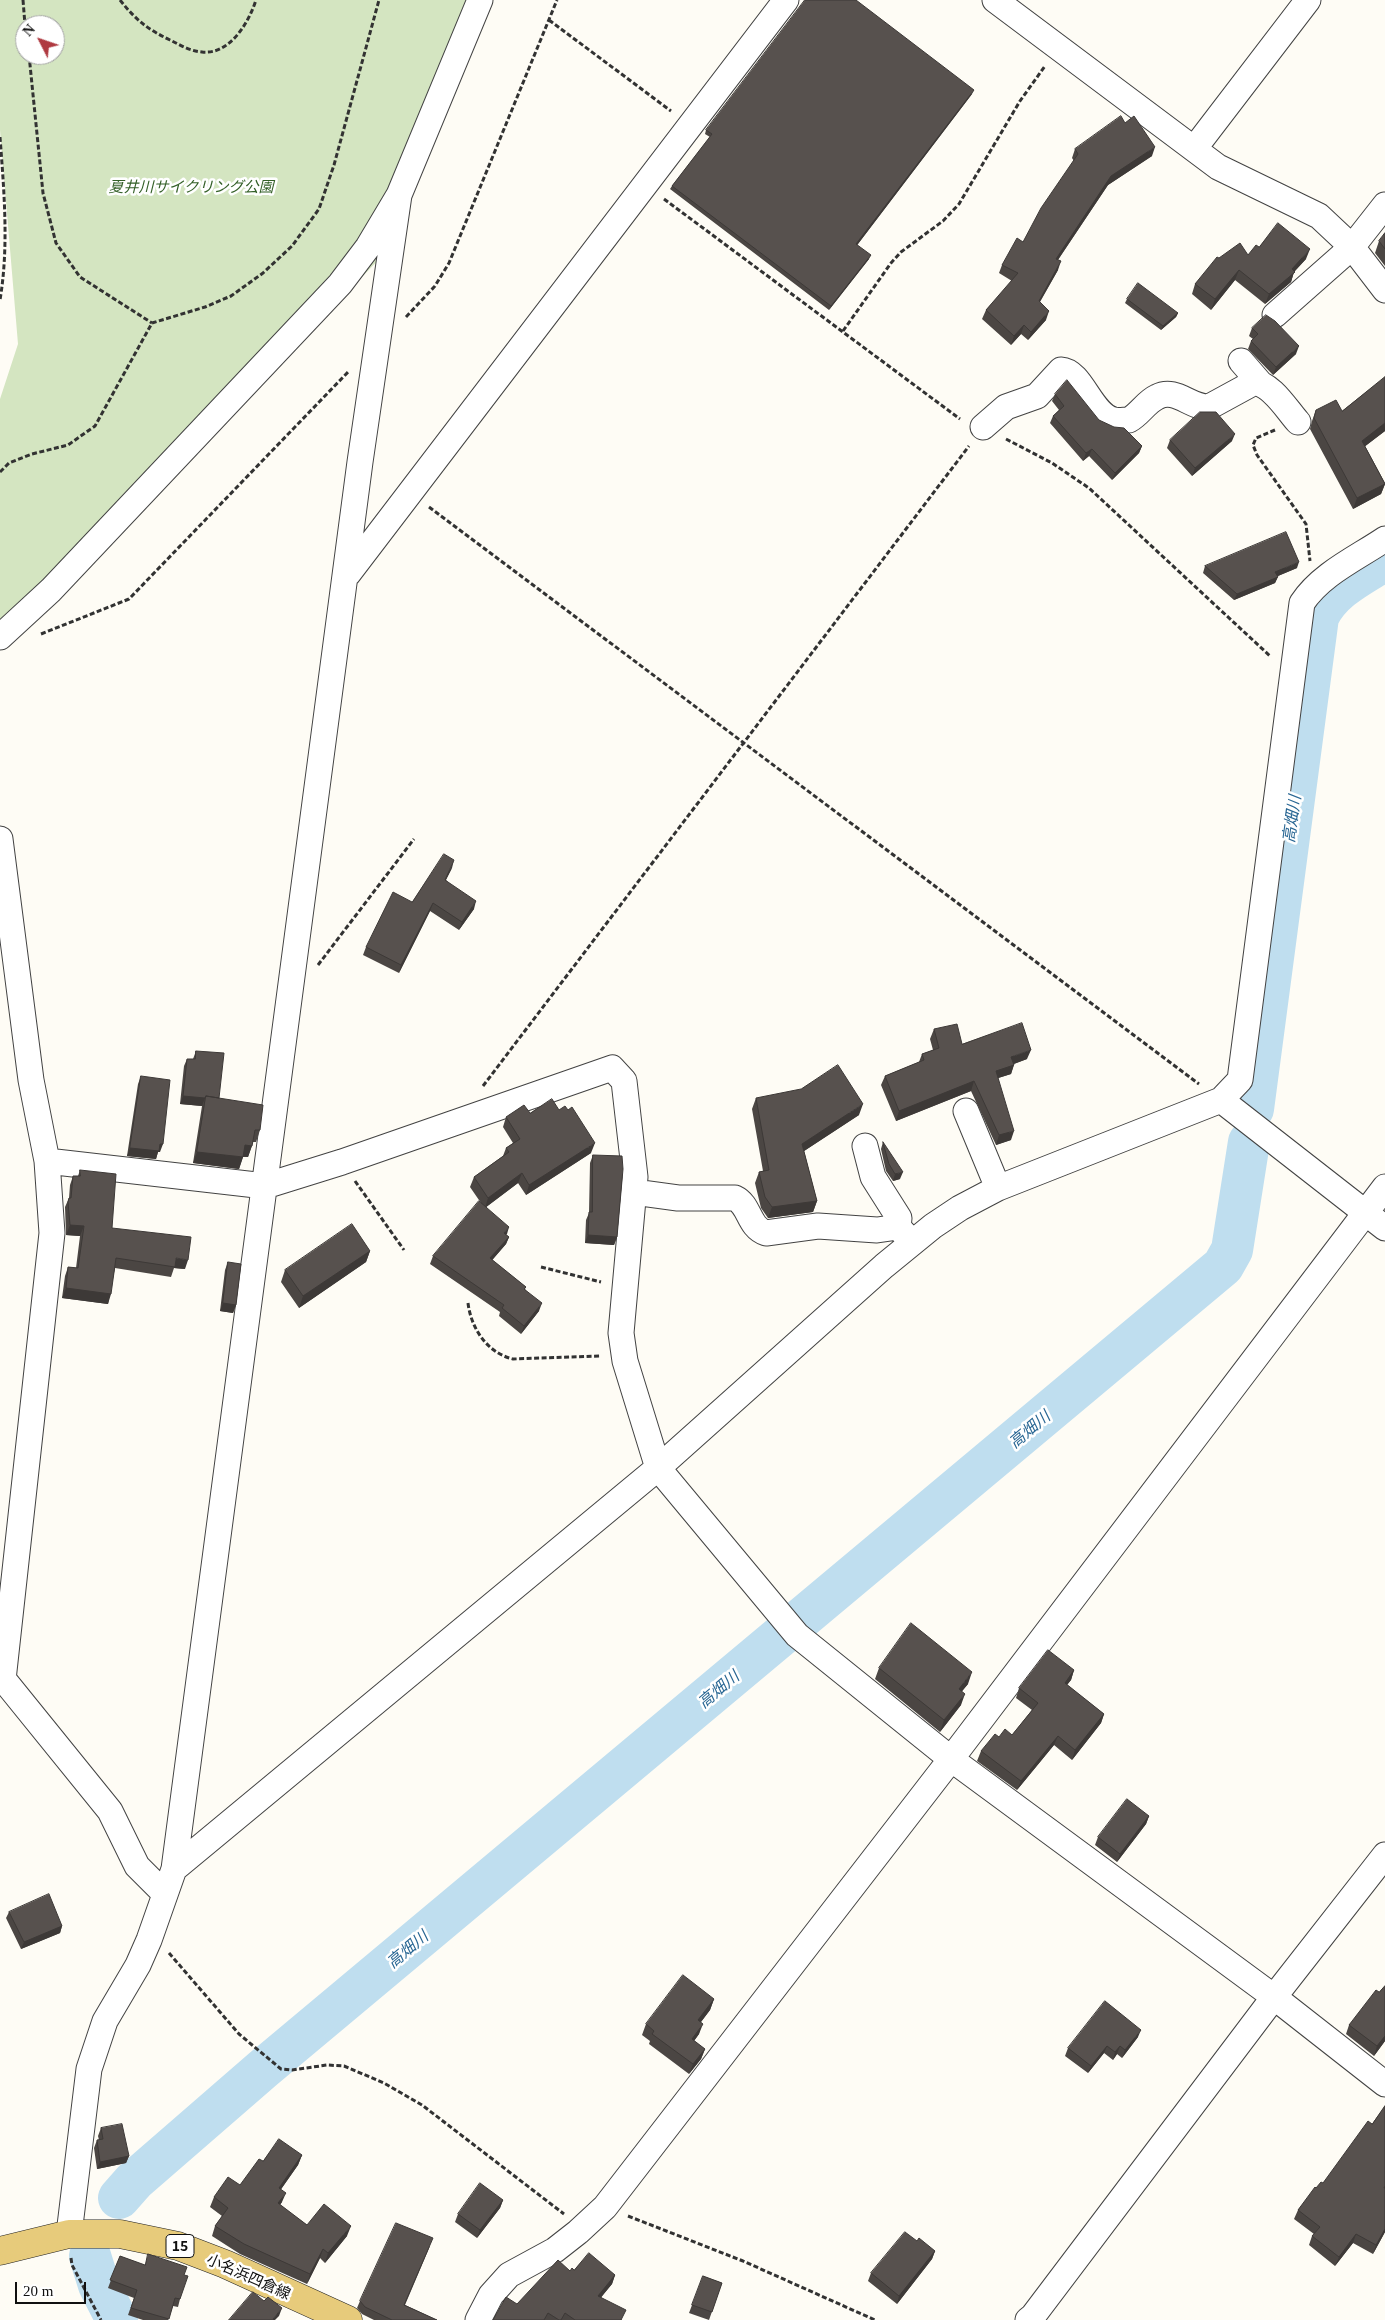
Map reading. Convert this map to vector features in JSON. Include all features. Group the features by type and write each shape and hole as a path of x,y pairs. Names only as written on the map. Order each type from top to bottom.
{"main road":[{"name":"小名浜四倉線","path":"0,2251 69,2234 120,2234 178,2246 225,2264 348,2320"}],"street":[{"path":"0,638 50,590 340,284 368,247 399,195 480,0"},
{"path":"346,576 786,0"},
{"path":"995,0 1218,167 1319,216 1352,247 1385,290"},
{"path":"1194,149 1308,0"},
{"path":"69,2234 89,2069 106,2021 138,1965 149,1940 174,1869 346,576 399,195"},
{"path":"1276,315 1352,247 1385,205"},
{"path":"1241,361 1298,422"},
{"path":"983,427 1006,407 1037,396 1061,370 1066,370 1102,413 1112,420 1129,420 1137,416 1154,398 1162,394 1170,393 1201,407 1209,407 1253,383 1260,383"},
{"path":"174,1869 658,1468 905,1234 998,1188 1221,1100 1240,1080 1302,603 1310,591 1320,582 1385,539"},
{"path":"0,839 32,1080 47,1161 52,1234 2,1678 110,1811 137,1866 164,1893"},
{"path":"47,1161 265,1186 342,1162 612,1068 624,1081 635,1177 621,1333 624,1354 658,1468 790,1627 951,1759 1274,1997 1385,2084"},
{"path":"1221,1100 1385,1228"},
{"path":"966,1111 998,1188"},
{"path":"865,1146 873,1177 899,1218 905,1234"},
{"path":"478,2320 491,2295 509,2275 554,2250 583,2228 604,2207 951,1759 1385,1187"},
{"path":"634,1192 678,1198 735,1198 739,1200 759,1231 766,1233 818,1226 905,1234"},
{"path":"1028,2320 1274,1997 1385,1855"}],"path":[{"path":"23,0 24,15"},
{"path":"120,0 142,25 189,50 203,52 214,52 227,45 242,29 252,13 256,0"},
{"path":"0,472 9,463 16,460 68,445 95,426 152,323 205,307 231,296 263,273 292,246 319,209 334,165 379,0"},
{"path":"35,637 78,617 129,599 435,286 449,263 557,0"},
{"path":"550,20 689,125"},
{"path":"843,331 891,263 901,252 943,221 959,204 977,177 1020,101 1058,48"},
{"path":"29,65 43,193 56,243 80,277 152,323"},
{"path":"0,137 5,220 4,276 0,300"},
{"path":"644,184 968,425 983,427 1052,463 1089,488 1292,677"},
{"path":"1298,422 1264,433 1256,438 1252,444 1306,524 1309,539 1310,591"},
{"path":"479,1091 983,427"},
{"path":"409,492 742,744 1221,1100"},
{"path":"293,983 305,981 310,976 414,839"},
{"path":"342,1162 404,1250"},
{"path":"541,1267 625,1288"},
{"path":"468,1303 470,1321 484,1341 502,1357 513,1359 624,1354"},
{"path":"149,1940 164,1948 239,2034 281,2069 292,2070 327,2065 344,2066 384,2083 422,2105 583,2228"},
{"path":"604,2207 743,2261 875,2320"},
{"path":"69,2234 72,2265 101,2320"}],"green space":[{"name":"夏井川サイクリング公園","path":"0,0 491,0 386,252 51,601 0,638 0,399 18,344 0,130"}],"building":[{"path":"805,0 856,0 974,90 856,244 871,255 831,306 672,186 712,134 706,130"},
{"path":"1121,116 1125,123 1134,116 1155,147 1111,176 1056,259 1061,261 1039,301 1049,311 1031,332 1024,325 1014,336 986,310 1018,273 1002,265 1017,238 1023,242 1041,208 1078,154 1075,149"},
{"path":"1278,223 1310,249 1292,269 1295,272 1269,294 1239,270 1215,299 1195,284 1217,257 1219,258 1240,243 1248,255 1256,245 1259,247"},
{"path":"1385,233 1385,249 1379,241"},
{"path":"1138,283 1178,313 1163,326 1127,299"},
{"path":"1266,315 1275,321 1299,346 1276,367 1251,341 1258,334 1252,328"},
{"path":"1385,377 1385,423 1362,441 1385,484 1357,498 1314,418 1316,410 1336,400 1342,411"},
{"path":"1067,380 1099,420 1114,427 1124,428 1142,446 1115,473 1092,449 1086,453 1053,416 1064,406 1055,394"},
{"path":"1200,412 1216,412 1235,434 1195,468 1170,440"},
{"path":"1286,532 1299,562 1275,572 1278,577 1237,594 1205,566"},
{"path":"444,854 454,860 445,880 476,901 462,922 433,903 401,965 366,947 393,892 412,902"},
{"path":"1022,1023 1031,1050 1011,1057 1014,1065 996,1071 1014,1131 999,1135 974,1081 899,1111 885,1076 924,1060 922,1054 939,1048 934,1029 957,1024 962,1044"},
{"path":"196,1051 224,1053 219,1098 183,1096 187,1059 195,1059"},
{"path":"838,1065 863,1104 802,1144 817,1201 772,1207 765,1197 759,1172 769,1170 756,1098 801,1089"},
{"path":"141,1076 170,1080 163,1144 160,1144 159,1151 130,1148"},
{"path":"206,1096 263,1105 260,1130 255,1130 252,1146 245,1145 243,1157 197,1152"},
{"path":"552,1099 559,1110 565,1106 568,1110 572,1107 595,1143 529,1185 522,1173 488,1198 474,1177 509,1152 506,1148 520,1139 506,1117 524,1105 530,1113"},
{"path":"883,1142 903,1172 895,1174 889,1164"},
{"path":"593,1155 622,1156 623,1169 617,1237 588,1235 589,1212 592,1212"},
{"path":"80,1170 116,1174 112,1228 191,1237 188,1260 176,1258 175,1267 116,1258 111,1294 66,1288 68,1267 78,1268 84,1226 70,1225 68,1202 69,1198 71,1198 73,1176 80,1176"},
{"path":"479,1201 509,1227 504,1233 509,1237 490,1258 526,1287 524,1289 542,1303 524,1326 502,1308 504,1305 433,1256"},
{"path":"352,1224 370,1251 303,1296 285,1270"},
{"path":"228,1262 241,1264 236,1305 223,1303"},
{"path":"911,1623 972,1672 959,1689 965,1694 944,1720 879,1668"},
{"path":"1048,1650 1074,1670 1065,1683 1104,1714 1075,1750 1058,1736 1021,1781 981,1751 995,1734 999,1737 1005,1729 1012,1735 1038,1703 1019,1688"},
{"path":"1127,1799 1149,1816 1120,1854 1098,1837"},
{"path":"49,1894 62,1926 24,1942 9,1912"},
{"path":"683,1975 714,1999 698,2020 703,2024 692,2039 705,2049 693,2064 652,2034 654,2031 646,2024"},
{"path":"1385,1986 1385,2036 1377,2046 1349,2025 1376,1990 1379,1992"},
{"path":"1105,2001 1141,2030 1125,2050 1120,2046 1115,2052 1107,2046 1091,2066 1068,2048"},
{"path":"1385,2106 1385,2229 1376,2245 1356,2234 1339,2257 1312,2236 1320,2227 1298,2210 1315,2187 1321,2182 1323,2183 1368,2121 1372,2124"},
{"path":"122,2124 129,2156 100,2162 97,2140 103,2139 101,2128"},
{"path":"279,2139 302,2155 279,2188 286,2193 278,2203 307,2225 324,2204 351,2226 328,2253 323,2249 310,2274 244,2244 215,2226 228,2208 214,2197 228,2177 240,2185 259,2159 263,2161"},
{"path":"480,2183 503,2200 480,2230 458,2214"},
{"path":"396,2223 433,2238 404,2305 437,2320 392,2320 365,2307 360,2301"},
{"path":"905,2232 917,2241 919,2238 935,2251 899,2296 871,2273"},
{"path":"589,2253 615,2275 598,2296 626,2310 621,2320 575,2320 565,2313 561,2320 559,2320 548,2313 544,2320 493,2320 506,2297 517,2304 558,2260 570,2271 572,2268 574,2270"},
{"path":"148,2254 187,2267 184,2275 188,2276 180,2299 175,2298 169,2319 131,2308 137,2290 110,2280 120,2256 145,2265"},
{"path":"703,2276 722,2283 712,2312 692,2305"},
{"path":"253,2292 264,2301 268,2297 282,2308 273,2319 275,2320 229,2320"}],"waterway":[{"name":"高畑川","path":"1253,1109 1318,617 1338,591 1385,560"},
{"name":"高畑川","path":"119,2198 134,2181 263,2069 1223,1266 1232,1250 1249,1142"},
{"name":"高畑川","path":"90,2256 99,2285 117,2320"}]}
